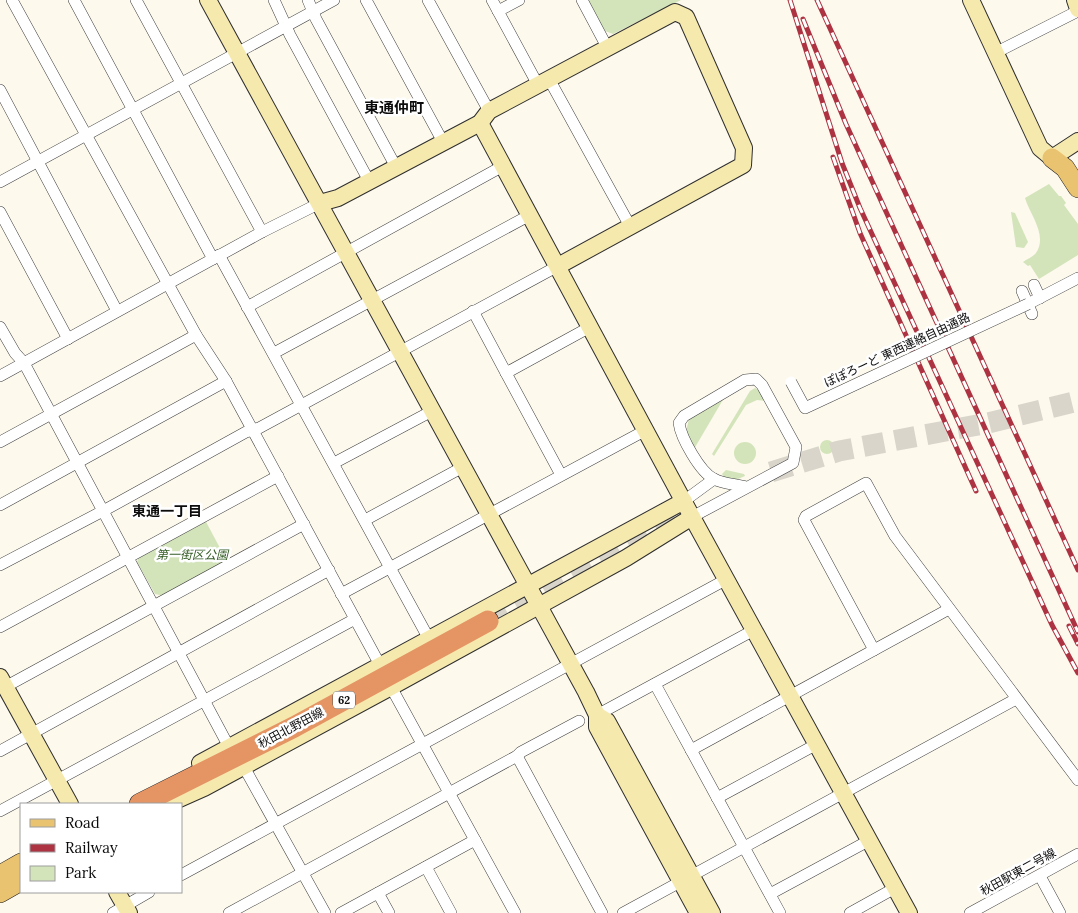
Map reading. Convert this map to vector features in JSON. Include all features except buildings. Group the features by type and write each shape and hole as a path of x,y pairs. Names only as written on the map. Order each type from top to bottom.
{"highway":[{"name":"秋田北野田線","path":"199,775 294,727 488,621"},
{"name":"62","path":"142,803 199,775"},
{"name":"62","path":"159,803 199,775"}],"main road":[{"path":"1052,158 1065,168 1078,188"},
{"path":"0,875 20,865"},
{"path":"0,893 20,882"}],"street":[{"path":"12,0 167,284 253,430 380,665"},
{"path":"74,0 216,257 274,353 429,639"},
{"path":"136,0 262,232"},
{"path":"208,0 570,664 597,715 597,727 686,879 712,913"},
{"path":"274,0 369,182"},
{"path":"308,0 396,167"},
{"path":"0,182 134,111 334,0"},
{"path":"366,0 443,142"},
{"path":"428,0 484,117 503,166 692,517 909,913"},
{"path":"492,0 544,82 630,226"},
{"path":"498,11 519,0"},
{"path":"582,0 607,47"},
{"path":"971,0 1040,148 1052,158 1078,141"},
{"path":"995,54 1078,10 1075,0"},
{"path":"0,376 262,232 320,203 338,198 369,182 443,142 544,82 675,12 686,17 744,148 743,165 400,352 0,565"},
{"path":"0,90 118,311"},
{"path":"247,306 503,166"},
{"path":"0,212 68,339"},
{"path":"274,353 530,215"},
{"path":"1036,304 1078,272"},
{"path":"1036,304 1078,278"},
{"path":"1034,285 1036,304"},
{"path":"1022,291 1036,304"},
{"name":"ぽぽろーど 東西連絡自由通路","path":"791,382 805,408 1036,304"},
{"path":"473,311 561,475"},
{"path":"506,373 590,327"},
{"path":"2,333 24,363 229,747"},
{"path":"0,442 196,335"},
{"path":"170,803 244,766 391,687 626,558 746,486 793,463 796,448 762,385 756,379 745,380 684,416 678,423 680,431 698,464 714,479 746,486"},
{"path":"0,505 226,382"},
{"path":"334,464 432,410"},
{"path":"341,594 646,430"},
{"path":"364,520 462,467"},
{"path":"0,627 278,476"},
{"path":"128,803 684,501 714,479"},
{"path":"874,650 804,520 806,516 866,483 895,536 944,598 949,610 1078,780"},
{"path":"69,803 30,735 3,682 154,606 304,524"},
{"path":"0,751 329,570"},
{"path":"182,874 277,825 727,579"},
{"path":"691,750 949,610"},
{"path":"0,811 355,619"},
{"path":"597,715 754,630"},
{"path":"656,684 716,798 780,913"},
{"path":"391,687 514,913"},
{"path":"623,913 1016,699"},
{"path":"229,913 579,721"},
{"path":"716,798 816,744"},
{"path":"517,756 602,913"},
{"path":"244,766 325,913"},
{"path":"341,913 475,840"},
{"path":"770,894 870,840"},
{"name":"秋田駅東二号線","path":"970,913 1078,854"},
{"path":"426,867 451,913"},
{"path":"1040,876 1060,913"},
{"path":"686,879 698,913"},
{"path":"850,913 896,888"},
{"path":"121,906 147,893"},
{"path":"378,893 389,913"}],"green space":[{"path":"587,0 681,0 613,34 605,31"},
{"path":"1049,184 1061,196 1066,203 1064,205 1078,224 1078,255 1039,279 1030,265 1028,266 1023,262 1036,253 1040,239 1037,225 1025,198"},
{"path":"1011,212 1015,213 1028,242 1024,248 1016,247"},
{"path":"755,388 760,391 766,401 757,400 746,405 714,456 712,454 750,391"},
{"path":"724,398 694,449 686,431 689,419"},
{"path":"824,440 830,440 834,447 830,454 824,454 820,450 820,444"},
{"path":"741,442 749,442 756,449 756,457 749,464 741,464 734,457 734,449"},
{"path":"726,470 744,474 745,476 733,481 725,479 722,474"},
{"name":"第一街区公園","path":"205,520 228,563 165,596 155,594 137,562 140,554"}],"tunnel":[{"path":"771,472 839,451 988,423 1078,401"},
{"path":"488,621 685,514"}],"railway":[{"path":"790,0 842,163 860,208 1052,625 1078,673"},
{"path":"817,0 1078,570"},
{"path":"803,19 846,124 1078,632"},
{"path":"833,157 860,233 976,491"},
{"path":"1069,626 1078,644"}],"district":[{"name":"東通仲町","path":"394,108"},
{"name":"東通一丁目","path":"167,511"}]}
